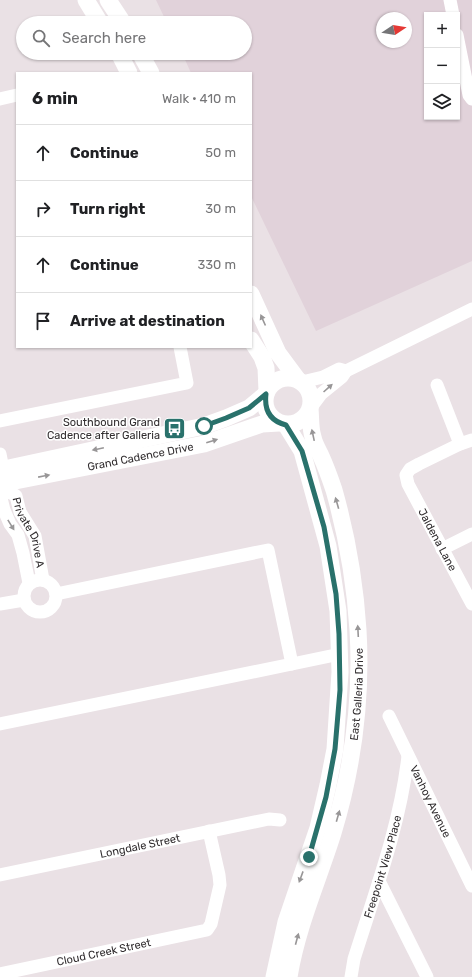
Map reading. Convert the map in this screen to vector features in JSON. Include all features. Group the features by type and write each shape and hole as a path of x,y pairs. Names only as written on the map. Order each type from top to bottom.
{"main road":[{"path":"86,0 96,16"},
{"path":"108,0 118,16"},
{"path":"121,60 125,71"},
{"path":"144,60 150,72"},
{"path":"252,296 278,353 300,381 307,387 310,393 312,399 311,408 307,416 301,421 294,424 282,424 269,414 266,408 267,373 265,364 252,342"},
{"path":"267,393 271,385 284,378 291,378 300,381"},
{"name":"Grand Cadence Drive","path":"3,475 204,426 249,408 267,393"},
{"name":"East Galleria Drive","path":"289,977 300,928 330,842 342,800 354,737 359,673 356,609 348,545 331,480 312,436 311,408"},
{"name":"Grand Cadence Drive","path":"3,475 204,444 262,424 282,424"},
{"name":"East Galleria Drive","path":"274,977 286,922 313,843 328,785 335,749 338,717 340,654 336,594 327,540 302,451 282,424"}],"street":[{"path":"450,0 452,12"},
{"path":"460,48 469,95 472,100"},
{"path":"0,99 16,95"},
{"path":"311,408 321,394 342,377 346,371 472,309"},
{"path":"0,421 187,383 180,348"},
{"path":"300,381 323,377 338,369 346,371"},
{"path":"437,385 466,442"},
{"name":"Jaldena Lane","path":"466,442 410,469 406,476 408,484 413,490 442,549 472,604"},
{"name":"Private Drive A","path":"3,475 16,496 20,512 35,536 44,580"},
{"name":"Private Drive A","path":"3,475 1,498 10,524 18,535 29,583"},
{"path":"442,549 472,534"},
{"path":"23,553 38,550"},
{"path":"56,594 268,550 292,664"},
{"path":"38,579 44,580 52,585 56,594 53,605 44,612 33,611 28,608 24,600 24,592 29,583 38,579"},
{"path":"0,604 24,600"},
{"path":"0,724 340,654"},
{"name":"Vanhoy Avenue","path":"389,716 472,886"},
{"name":"Freepoint View Place","path":"351,977 354,959 398,817 406,777 408,756"},
{"name":"Longdale Street","path":"0,875 269,818 280,820"},
{"name":"Cloud Creek Street","path":"0,974 207,930 211,924 220,885 210,831"},
{"path":"379,881 427,977"}],"shaded area":[{"path":"156,0 472,0 472,261 316,331 252,198 252,72 191,72 185,60 252,60 252,16 164,16"}],"place":[{"name":"Southbound Grand Cadence after Galleria","path":"175,428"}],"route":[{"path":"204,426 249,408 266,394 266,408 269,414 279,423 286,425 302,451 324,527 334,577 338,611 340,690 335,749 318,828 309,857"}]}
